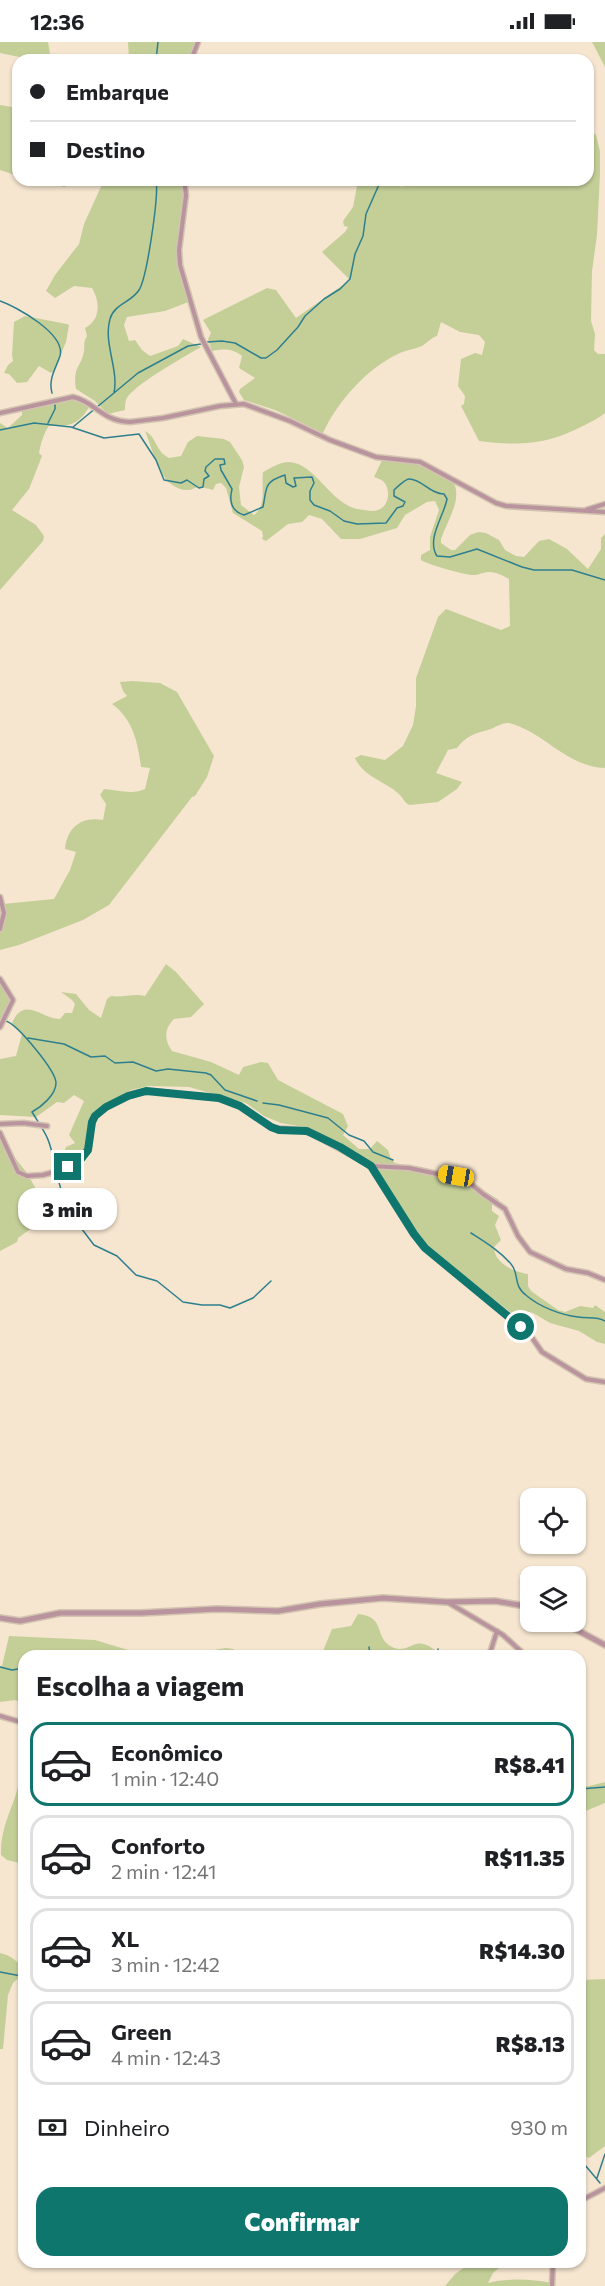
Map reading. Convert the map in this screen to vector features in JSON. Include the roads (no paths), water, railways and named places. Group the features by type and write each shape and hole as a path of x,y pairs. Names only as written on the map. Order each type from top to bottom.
{"street":[{"path":"185,186 186,195 179,250 180,265 201,337 236,404"},
{"path":"0,413 69,397 78,398 112,419 130,422 244,404 376,458 420,462 496,503 506,506 605,512"},
{"path":"582,511 605,504"},
{"path":"0,897 4,917 0,928"},
{"path":"0,979 13,1000 0,1027"},
{"path":"0,1133 18,1172 27,1176 49,1174 65,1169 81,1159 89,1146 95,1116 106,1107 128,1096 146,1091 207,1096 235,1103 274,1128 307,1131 371,1166 425,1248 528,1332 542,1352 591,1381 605,1382"},
{"path":"0,1124 46,1126"},
{"path":"371,1166 409,1168 466,1180 505,1209 518,1236 530,1252 566,1269 591,1274 605,1280"},
{"path":"0,1618 20,1621 60,1613 141,1613 229,1609 278,1611 383,1598 446,1602 495,1601 520,1604"},
{"path":"446,1602 497,1631 519,1650"},
{"path":"491,1650 497,1631"},
{"path":"581,1632 605,1645"},
{"path":"0,1716 18,1721"},
{"path":"586,2198 605,2188"},
{"path":"552,2286 553,2268"}],"waterway":[{"path":"157,54 158,42"},
{"path":"114,393 115,384 108,328 112,314 136,294 142,282 149,254 156,186"},
{"path":"207,342 235,343 261,358 266,358 277,350 305,316 350,279 355,254 363,236 366,214 378,186"},
{"path":"0,301 39,322 56,339 60,348 60,356 52,378 52,393"},
{"path":"73,427 138,373 188,346 201,344"},
{"path":"48,423 55,409 55,403"},
{"path":"0,430 34,423 71,427 104,438 139,434 156,460 164,480 181,483 187,480 199,488 203,487 204,479 209,476 205,471 206,467 215,459 224,459 225,464 220,465 232,489 232,505 236,511 244,515 263,507 269,483 285,475 286,483 293,487 296,486 294,478 312,477 314,483 310,491 310,500 314,505 330,511 344,521 357,524 386,523 397,508 403,506 405,502 394,496 394,490 406,480 414,480 434,492 444,494 447,499 435,535 434,549 437,556 450,557 477,549 534,570 572,570 605,580"},
{"path":"6,1021 27,1039 54,1077 56,1083 54,1092 44,1104 32,1112 51,1147 54,1163"},
{"path":"28,1038 64,1044 91,1057 105,1056 115,1063 133,1062 156,1071 168,1069 206,1073 211,1075 225,1090 257,1101"},
{"path":"263,1103 328,1118 349,1135 364,1141 373,1152 393,1160"},
{"path":"56,1172 62,1193 75,1220 94,1245 117,1256 136,1275 157,1281 183,1302 230,1308 253,1298 271,1281"},
{"path":"471,1233 511,1264 519,1288 532,1300 551,1310 605,1321"},
{"path":"0,1667 18,1669"},
{"path":"586,1789 605,1787"},
{"path":"0,1972 18,1975"},
{"path":"597,2178 605,2154"},
{"path":"586,2166 600,2183"}]}
